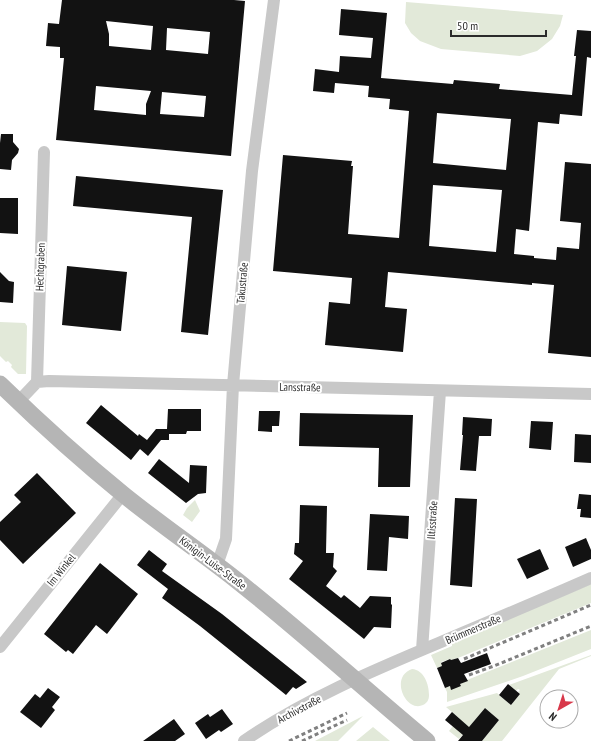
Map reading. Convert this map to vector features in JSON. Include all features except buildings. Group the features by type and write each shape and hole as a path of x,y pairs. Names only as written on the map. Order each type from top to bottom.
{"main road":[{"name":"Königin-Luise-Straße","path":"0,384 60,440 123,494 166,528 217,565 288,622 427,741"}],"street":[{"name":"Takustraße","path":"217,565 226,540 233,385 252,171 274,0"},
{"name":"Hechtgraben","path":"36,382 44,152"},
{"name":"Lansstraße","path":"36,382 49,381 591,394"},
{"path":"18,402 36,382"},
{"name":"Iltisstraße","path":"422,650 440,391"},
{"name":"Im Winkel","path":"0,647 123,494"},
{"name":"Brümmerstraße","path":"355,680 591,578"},
{"name":"Archivstraße","path":"244,741 293,711 355,680"}],"green space":[{"path":"406,2 563,15 560,26 552,39 537,51 520,56 441,49 420,41 411,33 405,23"},
{"path":"0,322 25,323 27,326 26,374 18,374 11,367 12,365 8,361 6,362 0,356"},
{"path":"195,500 200,511 192,522 183,515 187,508"},
{"path":"591,584 591,603 458,658 441,662 442,666 437,668 431,655 452,646 452,643"},
{"path":"591,630 591,649 523,676 447,702 447,692 445,688 450,686 461,686 460,684 467,680"},
{"path":"591,655 559,669 543,689 539,689 539,694 502,741 482,741 499,720 485,708 459,739 449,731 459,718 446,707 497,693 511,705 520,694 518,692 520,690 518,689 516,691 509,685"},
{"path":"412,669 420,672 427,682 429,697 428,701 423,705 417,706 411,704 402,693 402,679 405,673"},
{"path":"363,716 338,741 315,741 359,718"},
{"path":"373,727 390,741 356,741"}],"railway":[{"path":"464,659 591,605"},
{"path":"469,675 591,626"},
{"path":"289,741 347,713"},
{"path":"302,741 347,720"}]}
